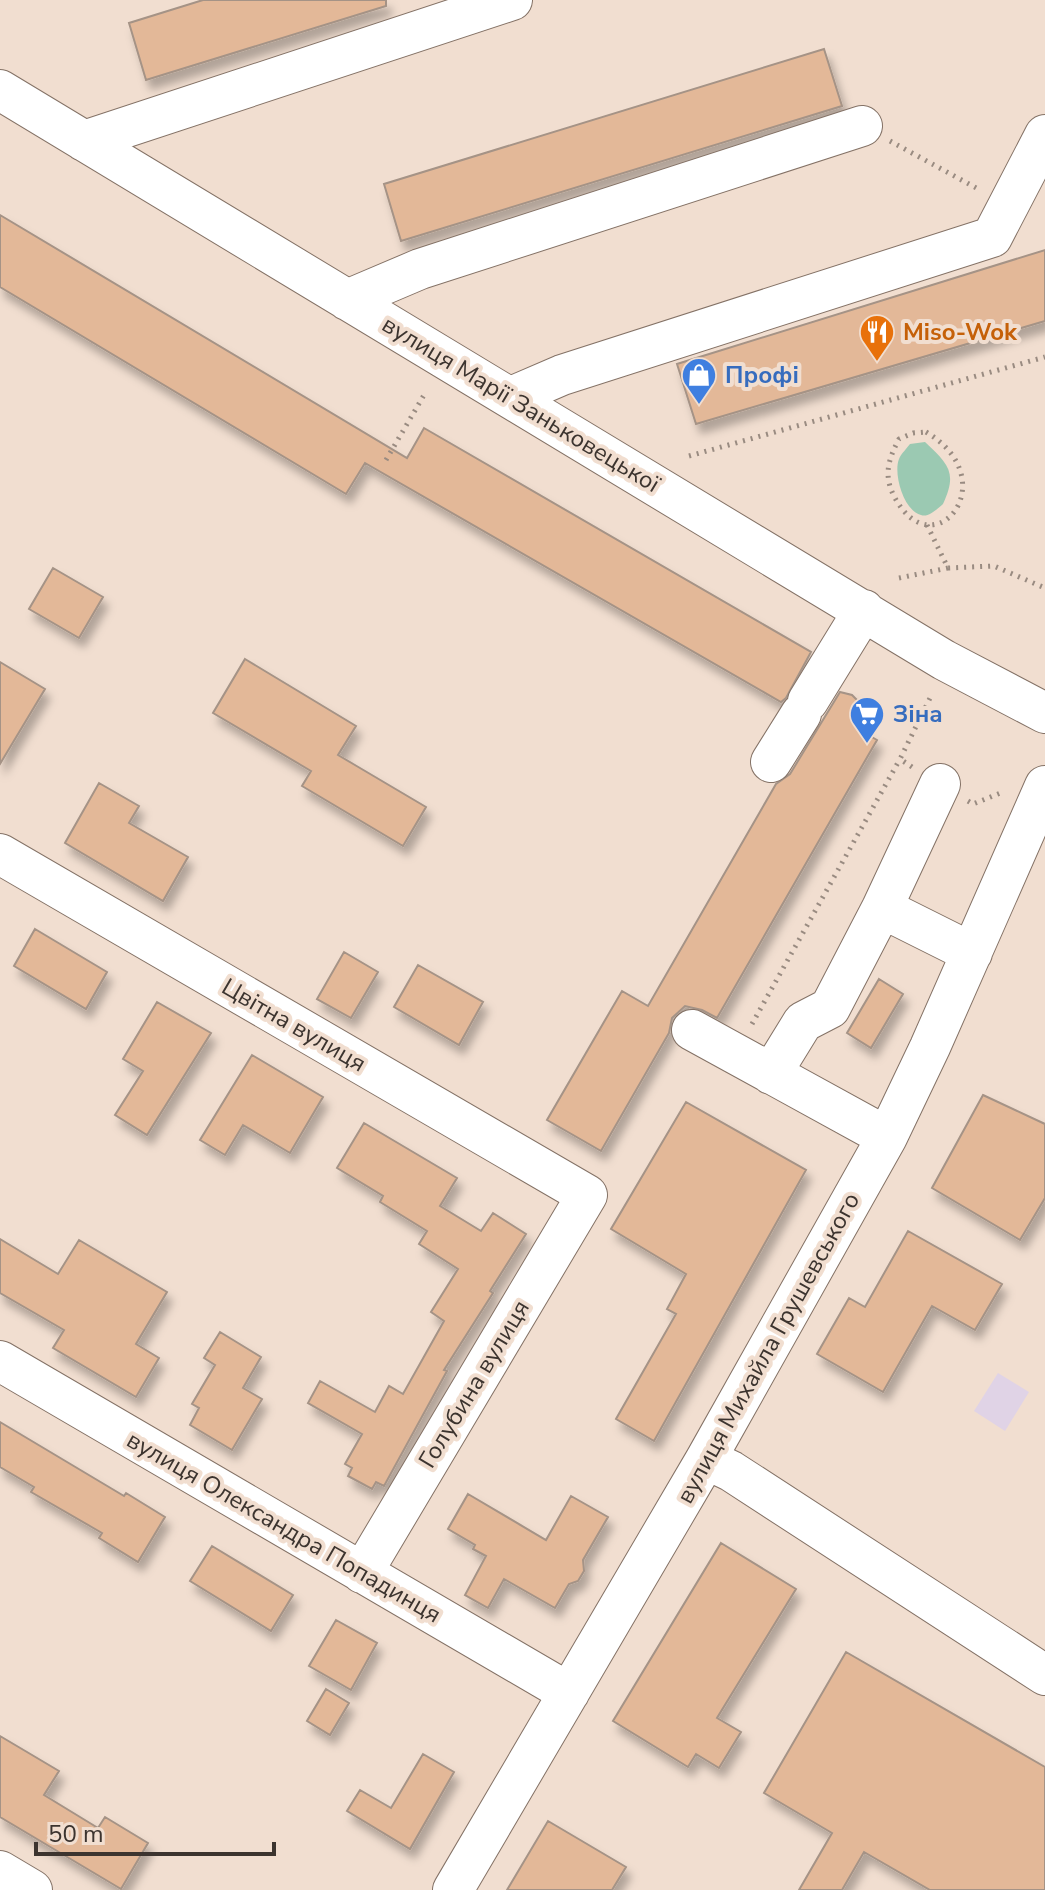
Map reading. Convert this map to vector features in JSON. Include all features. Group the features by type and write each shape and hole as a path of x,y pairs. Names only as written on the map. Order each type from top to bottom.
{"street":[{"path":"84,141 512,0"},
{"name":"вулиця Марії Заньковецької","path":"0,90 944,660 1045,713"},
{"path":"347,300 420,269 862,126"},
{"path":"511,397 562,375 992,237 1027,187 1045,135"},
{"path":"771,762 864,610"},
{"path":"771,1074 803,1022 830,1008 882,908 940,784"},
{"name":"вулиця Михайла Грушевського","path":"453,1890 706,1459 887,1137 1045,786"},
{"name":"Цвітна вулиця","path":"0,854 587,1195"},
{"path":"882,908 972,953"},
{"path":"692,1030 887,1137"},
{"name":"Голубина вулиця","path":"362,1573 587,1195"},
{"name":"вулиця Олександра Попадинця","path":"0,1361 569,1693"},
{"path":"706,1459 731,1471 1045,1675"},
{"path":"0,1871 32,1890"}],"path":[{"path":"862,126 1027,187"},
{"path":"689,456 1045,357"},
{"path":"386,460 424,395"},
{"path":"927,525 942,523 958,508 962,496 962,470 942,441 926,432 913,433 899,439 886,470 889,487 907,518 927,525 948,568"},
{"path":"899,578 948,568 994,566 1045,588"},
{"path":"735,1054 900,759"}],"shaded area":[{"path":"998,1373 1029,1392 1005,1431 974,1411"}],"green space":[{"path":"925,442 945,463 950,484 943,504 924,516 915,512 905,499 898,466 900,457 910,444"}],"building":[{"path":"203,0 386,0 386,6 146,80 129,23"},
{"path":"824,49 842,106 401,241 384,184"},
{"path":"0,215 407,458 424,428 811,652 786,698 781,702 365,463 346,494 0,287"},
{"path":"1045,250 1045,321 696,424 677,364"},
{"path":"53,568 103,597 79,638 29,609"},
{"path":"245,659 356,726 338,755 426,807 403,846 302,786 311,771 213,713"},
{"path":"0,662 45,689 0,764"},
{"path":"840,692 852,695 860,703 863,714 858,729 877,740 717,1018 685,1006 672,1018 669,1033 601,1151 547,1120 622,991 648,1006 776,784 790,774"},
{"path":"99,783 139,806 129,823 188,857 163,901 65,843"},
{"path":"35,929 107,972 86,1009 14,966"},
{"path":"344,952 378,972 351,1018 317,999"},
{"path":"418,965 483,1002 459,1045 394,1007"},
{"path":"879,979 903,994 871,1048 847,1033"},
{"path":"157,1002 211,1033 147,1135 115,1115 143,1071 123,1059"},
{"path":"252,1055 323,1097 290,1153 243,1125 225,1155 200,1140"},
{"path":"983,1095 1045,1124 1045,1198 1020,1240 932,1188"},
{"path":"686,1102 806,1170 654,1441 616,1419 676,1314 667,1309 686,1274 611,1229"},
{"path":"364,1123 457,1178 440,1206 481,1231 493,1213 526,1234 444,1370 447,1371 384,1486 376,1482 372,1489 348,1476 352,1468 345,1464 362,1434 308,1403 320,1381 375,1412 389,1386 403,1394 444,1321 431,1312 458,1269 419,1244 427,1231 380,1202 383,1196 337,1168"},
{"path":"908,1231 1002,1284 975,1330 932,1306 883,1392 817,1354 849,1298 865,1307"},
{"path":"0,1239 58,1274 79,1240 167,1292 136,1344 159,1358 136,1397 53,1348 64,1330 0,1293"},
{"path":"220,1332 261,1357 243,1388 262,1399 232,1450 190,1425 199,1408 192,1404 215,1365 204,1358"},
{"path":"0,1422 165,1517 138,1562 99,1538 102,1533 31,1492 34,1487 0,1467"},
{"path":"468,1494 546,1540 571,1496 608,1517 583,1560 584,1571 578,1581 569,1584 555,1608 504,1579 488,1608 465,1595 486,1556 473,1549 475,1545 448,1529"},
{"path":"721,1543 796,1589 717,1718 741,1732 719,1768 696,1754 688,1767 613,1721"},
{"path":"212,1546 293,1595 271,1631 190,1581"},
{"path":"336,1620 377,1643 351,1690 309,1666"},
{"path":"846,1652 1045,1767 1045,1890 930,1890 864,1852 842,1890 799,1890 832,1833 764,1793"},
{"path":"326,1689 349,1703 330,1735 307,1721"},
{"path":"0,1736 59,1771 44,1795 98,1828 105,1817 148,1843 121,1889 0,1817"},
{"path":"423,1754 454,1772 410,1849 347,1811 360,1790 391,1808"},
{"path":"548,1821 626,1867 612,1890 507,1890"}],"place":[{"name":"Miso-Wok","path":"877,363"},
{"name":"Профі","path":"699,406"},
{"name":"Зіна","path":"867,745"}]}
